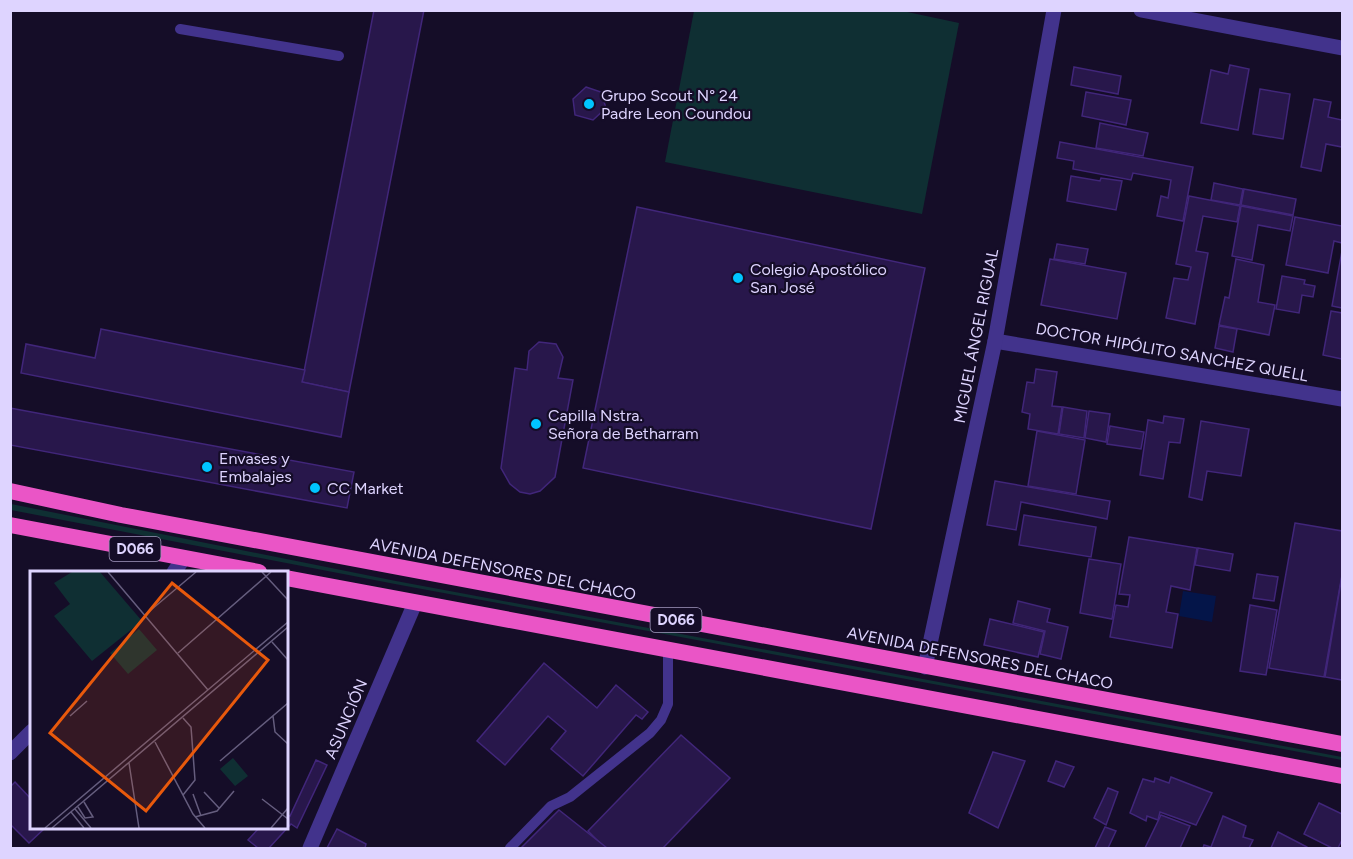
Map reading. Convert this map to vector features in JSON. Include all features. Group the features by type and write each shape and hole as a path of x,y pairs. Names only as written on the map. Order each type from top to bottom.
{"highway":[{"name":"AVENIDA DEFENSORES DEL CHACO","path":"10,491 133,517 1342,744"},
{"name":"D066","path":"10,525 249,571"},
{"name":"D066","path":"288,578 1342,776"}],"street":[{"name":"MIGUEL ÁNGEL RIGUAL","path":"925,667 995,340 1054,10"},
{"path":"1141,10 1342,48"},
{"name":"DOCTOR HIPÓLITO SANCHEZ QUELL","path":"995,340 1342,399"},
{"path":"175,571 184,558"},
{"name":"ASUNCIÓN","path":"310,849 415,603"},
{"path":"10,753 30,733"}],"lane":[{"path":"180,28 339,56"},
{"path":"510,849 551,806 570,797 650,733 661,720 668,704 669,650"}],"green space":[{"path":"898,10 959,23 922,214 665,162 694,11"},
{"path":"11,504 396,581 1342,757 1342,760 395,584 11,510"}],"shaded area":[{"path":"1183,591 1216,596 1212,622 1179,616"}],"building":[{"path":"374,10 424,10 349,392 302,382"},
{"path":"1230,65 1249,69 1238,130 1201,123 1211,70 1228,74"},
{"path":"1074,67 1121,76 1118,94 1071,85"},
{"name":"Grupo Scout N° 24 Padre Leon Coundou","path":"586,87 601,92 606,108 593,120 575,115 573,99"},
{"path":"1260,89 1290,94 1283,139 1253,134"},
{"path":"1086,92 1131,100 1126,125 1082,116"},
{"path":"1314,99 1331,102 1328,117 1342,120 1342,147 1326,144 1321,171 1301,167"},
{"path":"1100,123 1148,133 1143,156 1096,148"},
{"path":"1060,142 1193,167 1183,221 1157,216 1161,196 1168,198 1171,180 1133,173 1131,180 1073,169 1074,161 1057,158"},
{"path":"1071,176 1100,181 1101,178 1122,181 1116,210 1067,201"},
{"path":"1214,183 1243,189 1240,205 1211,200"},
{"path":"1244,189 1296,199 1293,215 1241,205"},
{"path":"1189,196 1240,206 1237,222 1203,216 1196,251 1208,253 1195,324 1166,318 1174,278 1188,280 1191,267 1176,264"},
{"path":"1241,206 1293,216 1290,231 1258,225 1252,260 1232,256"},
{"name":"Colegio Apostólico San José","path":"637,207 925,268 871,529 583,468"},
{"path":"1295,217 1342,226 1342,243 1334,241 1328,273 1286,265"},
{"path":"1057,244 1088,249 1085,264 1054,259"},
{"path":"1342,251 1342,308 1332,306"},
{"path":"1050,259 1126,273 1117,319 1041,305"},
{"path":"1236,259 1264,265 1258,302 1275,305 1269,335 1219,325 1225,297 1229,298"},
{"path":"1282,276 1305,280 1304,284 1315,286 1313,297 1302,295 1299,313 1276,309"},
{"path":"1331,311 1342,313 1342,359 1323,355"},
{"path":"1219,326 1237,329 1233,352 1215,348"},
{"path":"101,329 305,370 302,382 349,392 341,437 21,373 26,344 95,358"},
{"name":"Capilla Nstra. Señora de Betharram","path":"539,342 556,344 563,357 558,378 573,380 555,477 540,491 530,494 520,492 510,484 501,468 515,368 527,370 529,351"},
{"path":"1036,369 1057,372 1052,406 1062,407 1058,434 1028,429 1030,414 1022,412 1027,382 1034,383"},
{"path":"1063,407 1087,411 1084,438 1059,434"},
{"path":"10,408 354,472 347,508 10,445"},
{"path":"1089,411 1110,414 1106,442 1085,438"},
{"path":"1164,416 1184,419 1180,443 1169,442 1163,479 1140,475 1148,420 1163,423"},
{"path":"1201,421 1249,429 1241,476 1207,471 1202,500 1189,497"},
{"path":"1110,426 1144,432 1141,449 1107,444"},
{"path":"1037,431 1085,440 1076,494 1028,486"},
{"path":"995,481 1110,501 1107,519 1021,502 1016,530 987,525"},
{"path":"1024,515 1096,527 1091,557 1019,545"},
{"path":"1295,523 1342,531 1342,575 1324,677 1269,668"},
{"path":"1129,537 1197,548 1190,590 1171,586 1166,612 1178,614 1172,648 1110,637 1116,605 1128,607 1130,595 1119,594"},
{"path":"1198,548 1233,554 1230,571 1195,565"},
{"path":"1089,559 1121,564 1112,619 1080,613"},
{"path":"1257,574 1278,577 1274,601 1253,598"},
{"path":"1342,576 1342,680 1325,677"},
{"path":"1018,601 1050,609 1047,622 1068,627 1061,659 1040,654 1045,631 1013,623"},
{"path":"1250,605 1277,610 1266,675 1240,671"},
{"path":"990,619 1044,632 1038,657 984,645"},
{"path":"544,663 597,708 616,685 648,712 642,719 636,715 583,776 551,749 566,731 548,716 505,765 477,741"},
{"path":"681,735 730,778 663,848 605,848 588,831"},
{"path":"993,752 1025,761 998,828 969,813"},
{"path":"316,760 327,765 297,828 291,824 288,827 288,816 290,816"},
{"path":"1056,761 1074,767 1064,787 1048,781"},
{"path":"1171,777 1212,793 1196,825 1160,812 1158,820 1147,816 1146,821 1130,813 1143,779 1154,782 1155,778 1169,783"},
{"path":"15,782 30,798 30,829 44,829 29,843 10,824 10,787"},
{"path":"1108,788 1118,792 1106,825 1094,818"},
{"path":"1319,803 1342,814 1342,840 1338,848 1332,848 1304,834"},
{"path":"559,810 607,848 521,848"},
{"path":"1161,815 1190,826 1180,848 1145,848"},
{"path":"1223,816 1246,826 1243,837 1253,840 1249,848 1203,848 1204,845 1211,847"},
{"path":"1105,827 1116,831 1108,848 1095,848"},
{"path":"258,829 286,829 269,848 258,848 248,840"},
{"path":"337,829 366,844 365,848 327,848"},
{"path":"1278,832 1307,847 1307,848 1271,848"}],"place":[{"name":"Grupo Scout N° 24 Padre Leon Coundou","path":"589,104"},
{"name":"Colegio Apostólico San José","path":"738,278"},
{"name":"Capilla Nstra. Señora de Betharram","path":"536,424"},
{"name":"Envases y Embalajes","path":"207,467"},
{"name":"CC Market","path":"315,488"}]}
